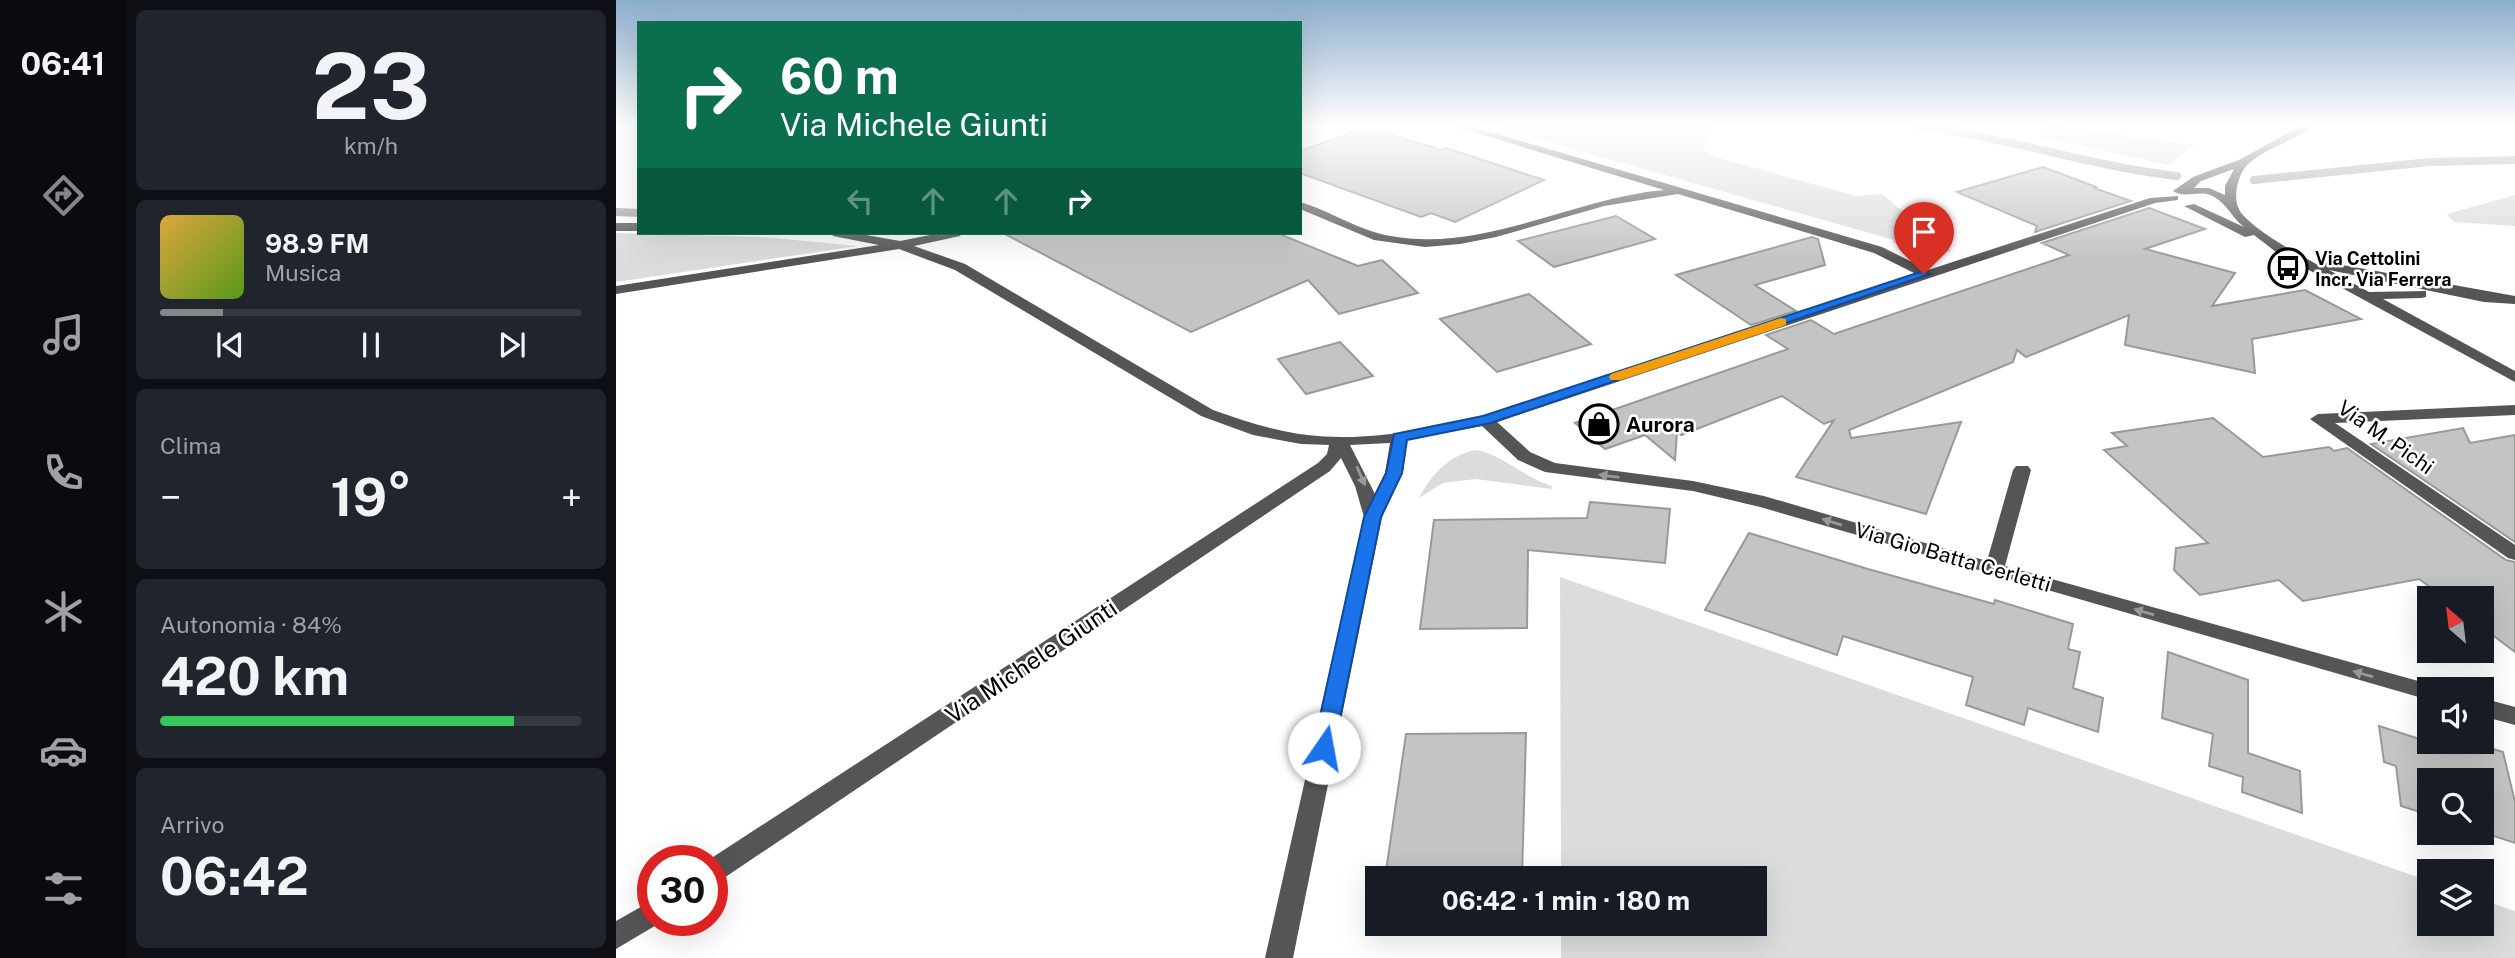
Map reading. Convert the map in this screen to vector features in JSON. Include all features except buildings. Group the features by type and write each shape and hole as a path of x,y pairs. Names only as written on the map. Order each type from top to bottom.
{"street":[{"path":"1609,170 1878,250 1924,274"},
{"path":"2180,194 2197,179 2222,170"},
{"path":"2240,170 2233,181 2232,203 2236,215 2280,249"},
{"path":"848,235 900,245 960,267 1207,413 1253,430 1301,439 1338,441 1399,437 1486,420 2154,200 2208,191 2232,203"},
{"path":"1302,206 1389,240 1418,243 1476,237 1635,197 1686,192"},
{"path":"2180,194 2190,206 2280,249 2515,377"},
{"path":"2190,206 2217,210 2232,203"},
{"path":"616,227 637,227"},
{"path":"616,290 900,245 947,235"},
{"path":"2299,259 2342,270 2494,298"},
{"path":"2365,296 2409,293 2515,300"},
{"name":"Via M. Pichi","path":"2515,410 2318,419 2515,554"},
{"name":"Via Gio Batta Cerletti","path":"1486,420 1524,456 1551,468 1730,493 2417,689"},
{"path":"1279,958 1373,517 1394,473 1399,437"},
{"path":"1338,441 1355,463 1366,488 1373,517"},
{"name":"Via Michele Giunti","path":"728,861 1324,467 1335,455 1338,441"},
{"path":"1994,570 2022,470"},
{"path":"2494,710 2515,716"},
{"path":"616,936 637,922"}],"shaded area":[{"path":"1646,170 1762,170 1856,196 1882,194 1951,251 1929,252 1892,242 1894,240"},
{"path":"2515,195 2515,226 2454,222 2447,214"},
{"path":"616,233 761,237 858,246 616,282"},
{"path":"1476,450 1552,486 1551,489 1476,479 1443,483 1419,498 1442,467 1458,456"},
{"path":"1560,577 2417,877 2417,936 2494,936 2494,904 2515,911 2515,958 1561,958 1561,936 1767,936 1767,866 1561,866"}],"waterway":[{"path":"2136,170 2177,176"},
{"path":"2254,180 2354,170"},
{"path":"616,212 637,213"}],"slow traffic":[{"path":"1616,377 1781,322"}],"place":[{"name":"Via Cettolini Incr. Via Ferrera","path":"2288,268"},
{"name":"Aurora","path":"1599,424"}],"route":[{"path":"1324,748 1373,517 1394,473 1399,437 1486,420 1924,274"}]}
